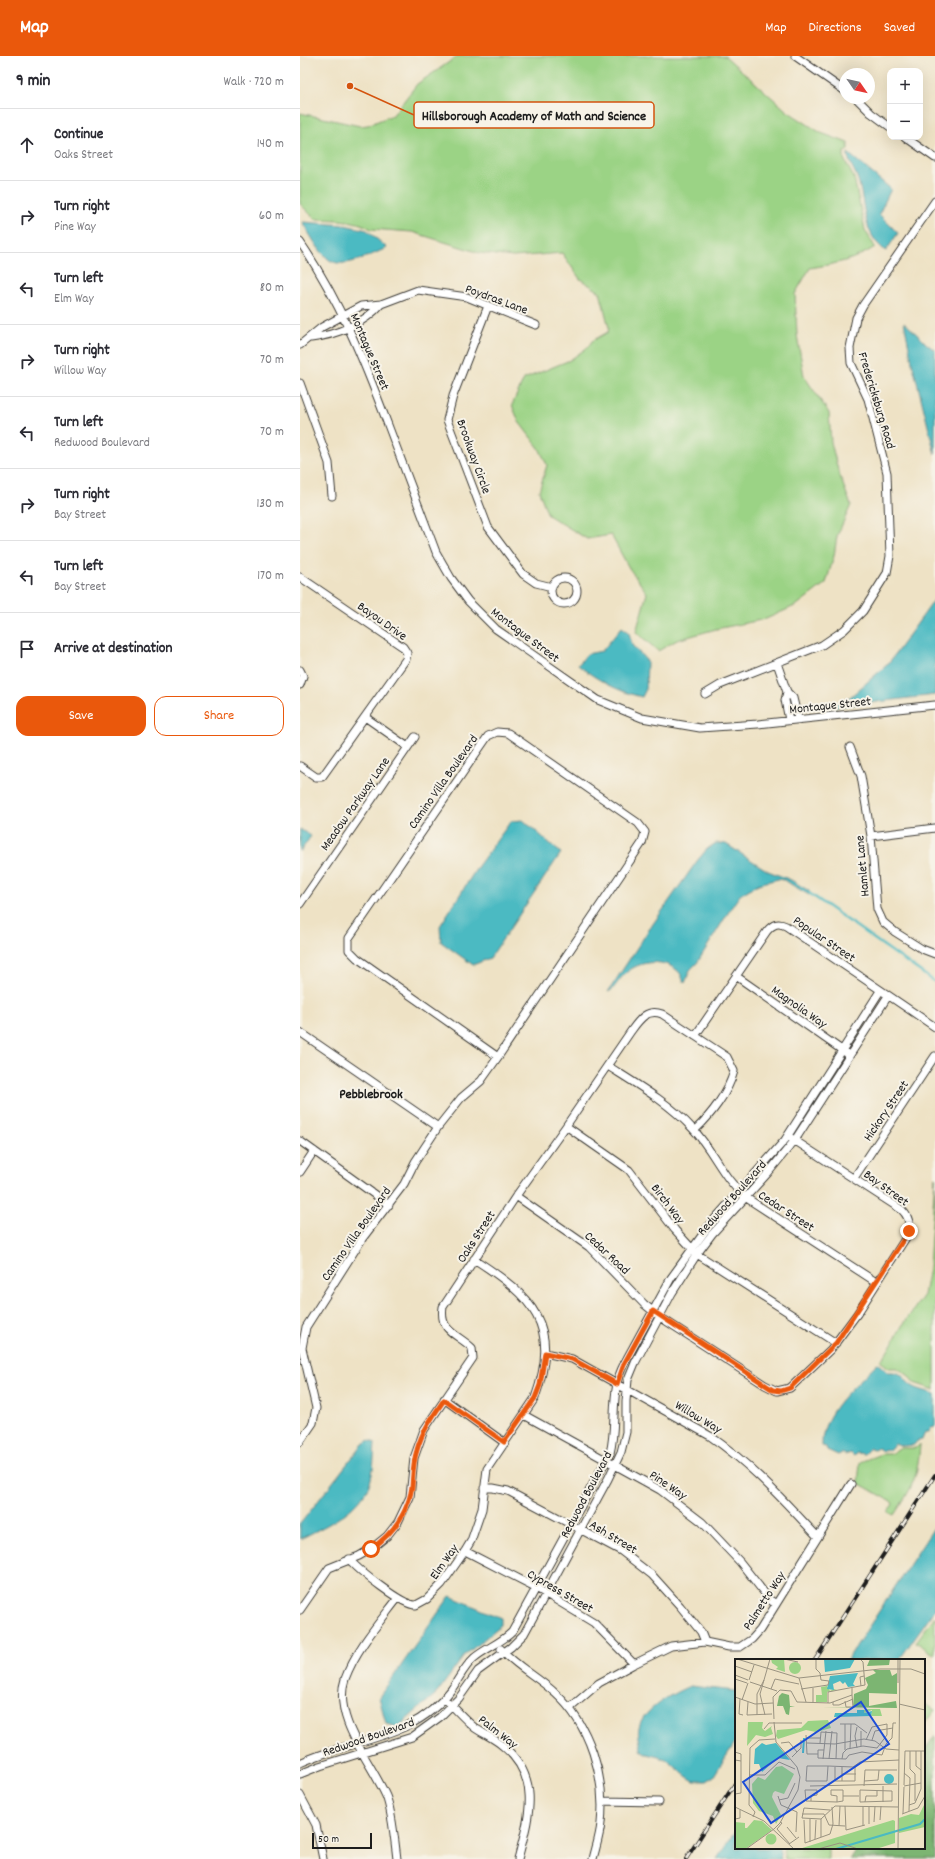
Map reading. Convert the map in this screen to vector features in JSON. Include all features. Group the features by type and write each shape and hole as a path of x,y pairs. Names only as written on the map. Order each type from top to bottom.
{"street":[{"path":"795,56 839,86"},
{"path":"862,104 887,125"},
{"path":"909,140 935,158"},
{"name":"Fredericksburg Road","path":"705,694 720,685 822,645 844,630 863,611 887,572 890,556 887,473 868,399 852,363 850,348 852,332 856,318 863,305 935,201"},
{"name":"Montague Street","path":"300,242 343,315 366,368 436,552 451,578 468,601 496,629 598,700 642,718 700,728 935,706"},
{"name":"Poydras Lane","path":"300,345 311,338 322,327 361,306 381,304 418,290 467,297 536,325"},
{"name":"Poydras Lane","path":"311,338 327,336 348,327 371,315 381,304"},
{"name":"Brookway Circle","path":"488,306 453,396 447,420 488,527 523,574 536,583 552,587"},
{"path":"300,383 329,462 332,496"},
{"name":"Bayou Drive","path":"300,577 404,647 407,653 406,659 322,777 316,777 300,766"},
{"path":"777,663 787,692 793,698 798,719"},
{"path":"300,670 303,676 300,685"},
{"path":"787,692 785,700 789,720"},
{"path":"365,717 408,747"},
{"name":"Camino Villa Boulevard","path":"300,1442 313,1423 316,1408 301,1348 303,1337 311,1318 362,1239 404,1184 415,1162 438,1127 460,1098 481,1081 498,1057 642,843 645,832 638,823 508,733 497,732 488,736 348,938 349,950 357,958 498,1057"},
{"name":"Meadow Parkway Lane","path":"300,904 415,737"},
{"name":"Hamlet Lane","path":"850,747 861,776 871,836 877,910 884,922 895,932 922,949 935,954"},
{"path":"871,836 935,828"},
{"name":"Popular Street","path":"695,1036 771,926 780,923 935,1027"},
{"name":"Magnolia Way","path":"736,976 849,1055"},
{"name":"Redwood Boulevard","path":"300,1774 362,1752 412,1737 432,1724 453,1706 478,1671 504,1653 524,1634 622,1452 626,1432 626,1389 635,1363 694,1251 711,1223 773,1155 788,1136 880,991"},
{"name":"Redwood Boulevard","path":"300,1763 315,1756 407,1726 421,1718 444,1698 467,1665 475,1657 507,1637 517,1626 536,1588 606,1461 614,1436 617,1384 624,1364 671,1278 694,1251 768,1173 794,1140 888,996"},
{"name":"Oaks Street","path":"300,1610 329,1568 364,1554 380,1543 392,1530 403,1514 410,1497 417,1449 424,1430 444,1400 470,1366 474,1355 469,1344 447,1328 442,1317 443,1306 516,1196 608,1066 638,1020 648,1014 654,1012 662,1014 727,1057 734,1071 731,1083 705,1121 695,1130"},
{"path":"300,1032 438,1127"},
{"name":"Hickory Street","path":"854,1178 935,1056"},
{"name":"Cedar Street","path":"608,1066 670,1107 695,1130 738,1192 876,1282"},
{"name":"Birch Way","path":"566,1126 629,1170 675,1230 694,1251 836,1343"},
{"name":"Bay Street","path":"660,1317 765,1385 777,1391 785,1390 796,1383 836,1343 907,1236 909,1231 909,1222 902,1210 788,1136"},
{"path":"300,1141 389,1205"},
{"path":"300,1172 314,1151"},
{"name":"Cedar Road","path":"516,1196 589,1247 660,1317"},
{"name":"Elm Way","path":"349,1560 358,1569 398,1598 413,1606 423,1603 442,1584 466,1551 478,1520 487,1469 535,1398 540,1385 545,1353 541,1324 535,1311 527,1300 512,1286 474,1259"},
{"name":"Willow Way","path":"545,1353 572,1359 696,1427 728,1448 771,1486 817,1536"},
{"path":"444,1400 504,1442"},
{"name":"Pine Way","path":"524,1415 660,1490 702,1522 740,1562 770,1600 776,1604"},
{"name":"Palmetto Way","path":"570,1708 599,1683 671,1646 705,1642 729,1647 744,1645 756,1635 817,1536 852,1484"},
{"name":"Ash Street","path":"484,1488 497,1488 508,1491 621,1551 652,1575 701,1632 705,1642"},
{"name":"Cypress Street","path":"466,1551 536,1588 594,1623 634,1664"},
{"path":"398,1598 353,1660 345,1681 342,1698 344,1715 362,1752 387,1797 398,1859"},
{"path":"496,1644 525,1672 550,1689 570,1708 584,1730 593,1751 603,1801 601,1824 593,1859"},
{"name":"Palm Way","path":"444,1698 475,1727 503,1746 512,1755 524,1772 529,1789 530,1805 518,1859"},
{"path":"300,1795 316,1825 323,1859"},
{"path":"603,1801 659,1802"}],"green space":[{"path":"458,56 725,56 787,111 821,133 848,143 848,150 844,152 844,159 854,178 865,230 875,247 852,259 810,268 795,294 797,335 804,376 829,413 831,442 839,474 851,505 837,536 834,556 826,583 797,605 766,619 716,629 677,640 658,651 636,632 647,593 629,568 611,535 587,539 548,515 539,491 547,465 539,448 519,422 512,405 524,379 570,360 588,347 592,341 608,332 609,328 600,292 580,279 562,253 513,257 480,253 412,232 371,229 359,223 315,219 300,204 300,113 360,126 368,125 393,115 417,84"},
{"path":"935,1177 935,1390 914,1383 908,1375 897,1368 889,1368 880,1361 924,1295 929,1268"},
{"path":"920,1444 916,1474 910,1490 894,1515 888,1512 893,1504 891,1501 858,1483 860,1462 881,1454 891,1454 899,1448 916,1448"},
{"path":"935,1616 935,1655 916,1642"},
{"path":"925,1704 935,1710 925,1723"},
{"path":"935,1735 935,1859 850,1859 857,1849 925,1849 925,1750"},
{"path":"782,1849 828,1849 828,1859 785,1859"}],"water":[{"path":"848,153 891,189 879,214 898,233 886,251 872,236 868,227 860,187"},
{"path":"302,222 344,225 367,230 387,248 348,263 333,262 320,250"},
{"path":"904,322 935,350 935,454 912,362"},
{"path":"935,599 935,695 827,708 849,698 888,664"},
{"path":"622,627 629,633 632,645 647,661 646,689 642,697 608,685 578,665 587,654 602,651"},
{"path":"523,820 561,853 490,958 473,965 441,942 440,926 478,866 511,821"},
{"path":"300,829 311,836 300,852"},
{"path":"716,843 726,844 768,871 791,880 809,891 809,895 784,880 778,879 758,884 740,895 697,963 690,970 685,983 679,972 672,967 664,964 649,963 634,967 620,979 612,990 608,992 697,861 707,849"},
{"path":"877,1363 888,1372 897,1373 902,1376 913,1387 935,1394 935,1426 931,1427 929,1432 925,1432 922,1440 917,1441 914,1445 902,1446 895,1443 889,1450 882,1451 878,1448 870,1448 864,1454 857,1453 853,1456 850,1453 845,1455 842,1453 838,1455 827,1450 826,1447 822,1446 823,1433 833,1410 850,1390"},
{"path":"369,1440 375,1443 371,1480 366,1491 345,1514 300,1539 300,1524 362,1445"},
{"path":"935,1526 935,1609 900,1659 848,1659"},
{"path":"450,1596 501,1618 501,1625 464,1656 437,1693 398,1727 386,1724 379,1697"},
{"path":"690,1686 735,1691 735,1743 713,1777 707,1781 694,1781 666,1759 647,1754 641,1750 639,1728 646,1714 660,1702"},
{"path":"735,1832 735,1849 779,1849 781,1859 717,1859"}],"waterway":[{"path":"809,893 935,982"}],"railway":[{"path":"816,1659 935,1475"},
{"path":"686,1859 735,1784"}],"place":[{"name":"Hillsborough Academy of Math and Science","path":"350,86"}],"district":[{"name":"Pebblebrook","path":"371,1093"}],"route":[{"path":"371,1549 387,1536 403,1514 410,1497 414,1458 417,1449 424,1430 444,1400 504,1442 535,1398 540,1385 545,1353 572,1359 617,1384 624,1364 653,1311 773,1390 785,1390 796,1383 836,1343 857,1314 909,1231"}]}
